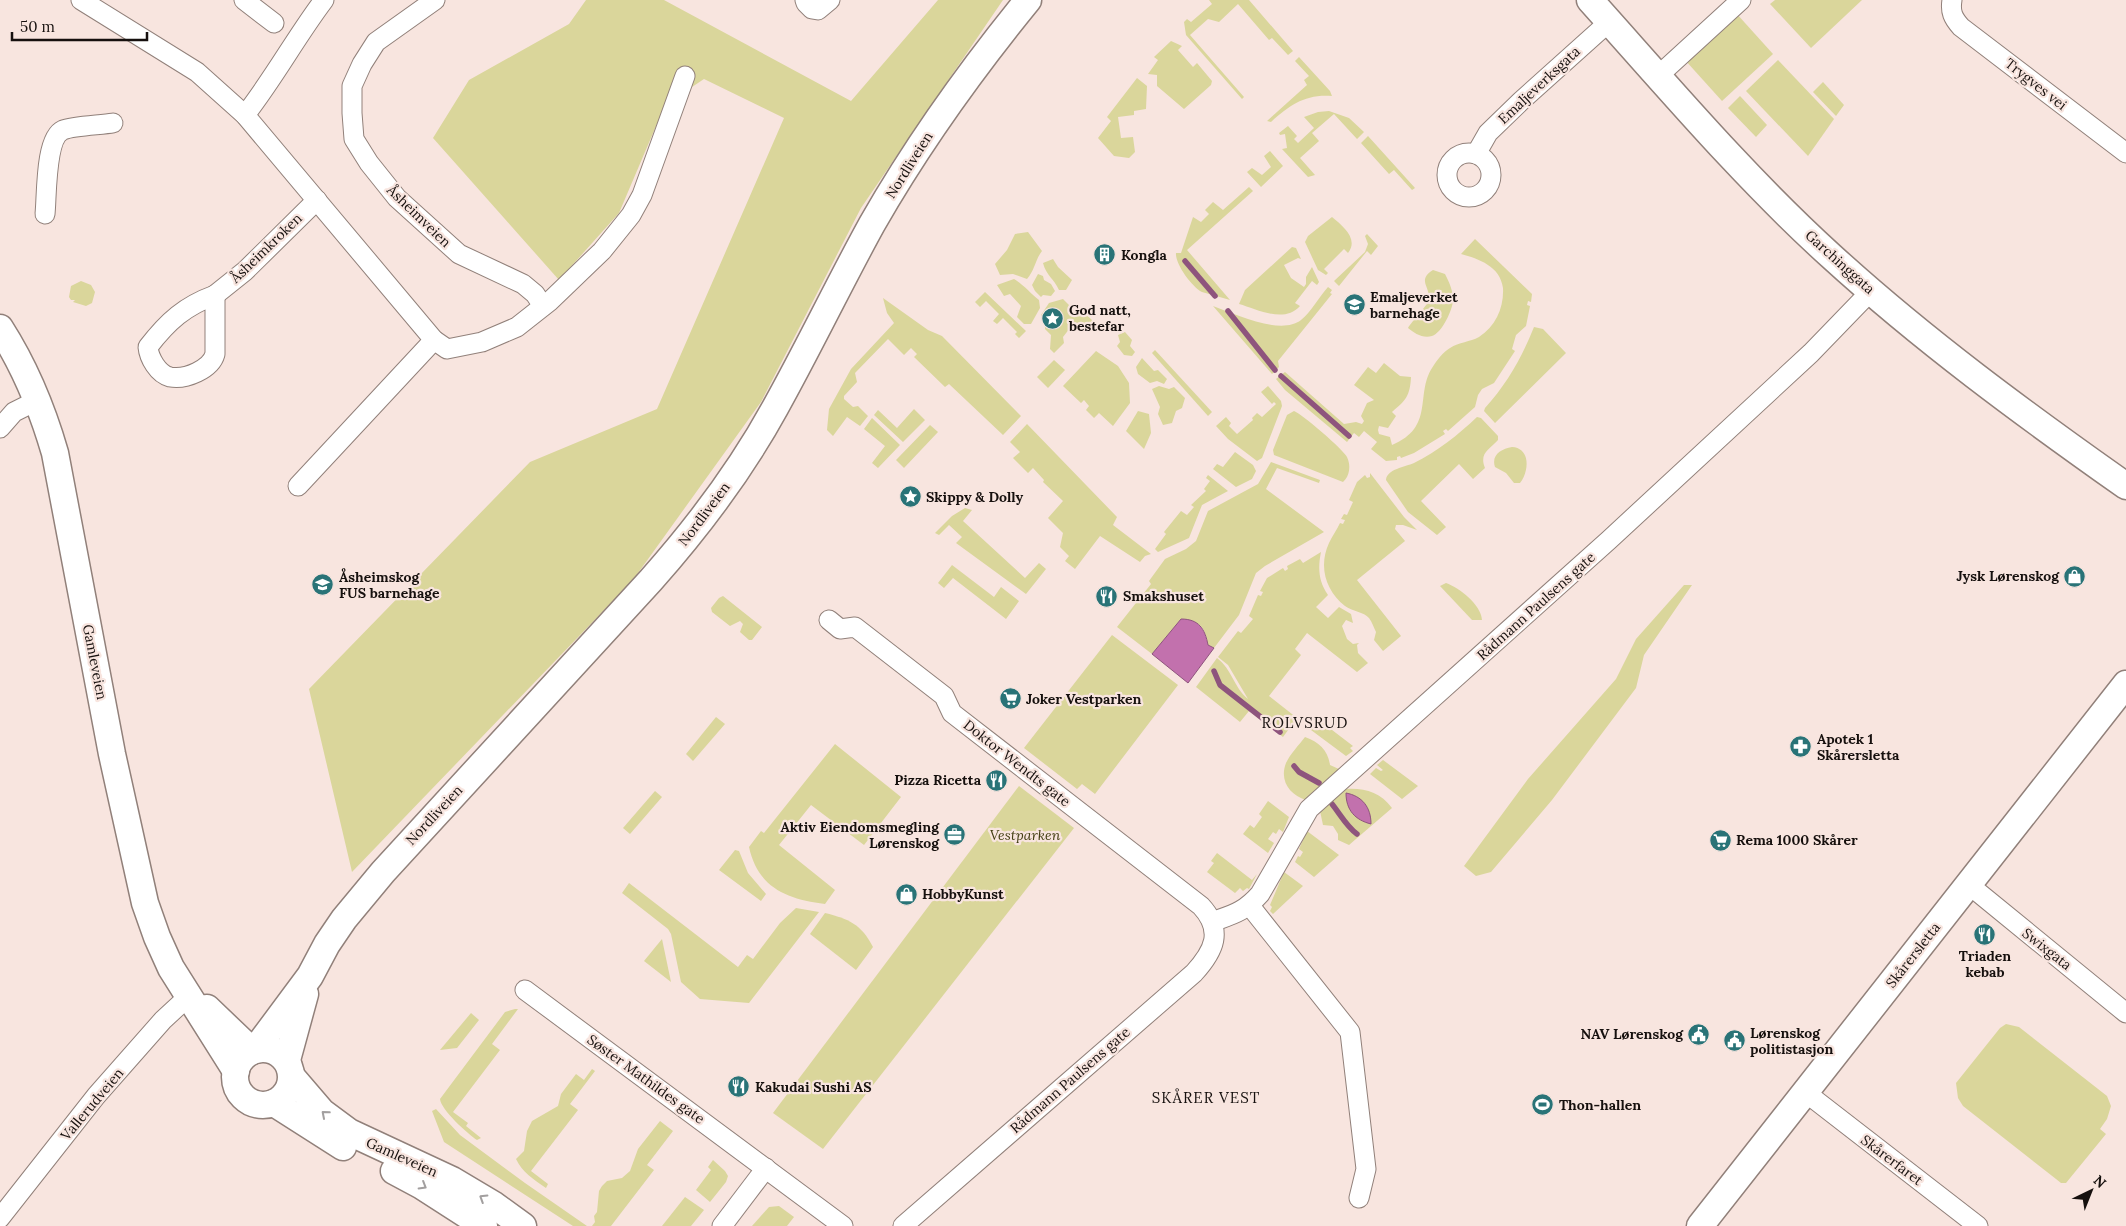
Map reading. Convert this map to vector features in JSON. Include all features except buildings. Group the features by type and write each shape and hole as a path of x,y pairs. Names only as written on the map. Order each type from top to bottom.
{"main road":[{"name":"Nordliveien","path":"254,1050 310,976 327,944 344,919 383,872 668,562 716,500 753,446 775,408 873,222 912,158 965,82 1028,0"},
{"name":"Garchinggata","path":"1590,0 1738,164 1830,255 1925,337 2037,423 2126,486"},
{"name":"Gamleveien","path":"0,328 20,362 38,400 55,453 112,754 141,888 149,917 164,953 236,1071 238,1088 249,1101 257,1104 274,1103 341,1146 422,1186 484,1226"},
{"name":"Skårersletta","path":"1700,1226 2126,684"},
{"name":"Nordliveien","path":"289,1069 310,976"},
{"name":"Gamleveien","path":"189,996 214,1013 254,1050 273,1050 322,1112 349,1132 452,1180 494,1205 523,1226"},
{"path":"236,1071 241,1059 254,1050"},
{"path":"274,1103 286,1093 289,1069"}],"street":[{"path":"81,0 197,72 245,115 440,344"},
{"path":"244,0 274,23"},
{"path":"245,115 264,91 298,34 324,0"},
{"name":"Åsheimveien","path":"435,0 376,42 362,64 352,86 354,140 369,163 397,198 458,254 523,284 535,294 543,306"},
{"path":"806,0 806,3 812,9 818,10 830,0"},
{"path":"1658,76 1741,0"},
{"name":"Trygves vei","path":"1951,5 1954,18 1961,27 2126,153"},
{"name":"Emaljeverksgata","path":"1476,154 1488,134 1501,120 1609,22"},
{"path":"298,486 440,344 482,342 517,327 543,306 602,251 631,215 650,174 686,76"},
{"path":"45,214 50,152 54,138 63,130 113,123"},
{"name":"Åsheimkroken","path":"216,295 215,354 212,362 203,370 182,376 171,377 163,374 149,354 148,347 160,332 182,311 197,302 216,295 245,270 316,200"},
{"name":"Rådmann Paulsens gate","path":"903,1226 1194,973 1210,954 1213,946 1215,933 1209,918 1239,912 1250,906 1260,894 1309,809 1650,502 1811,353 1871,291"},
{"path":"0,428 14,412 38,400"},
{"name":"Doktor Wendts gate","path":"829,620 840,629 855,627 944,696 952,713 1188,896 1209,918"},
{"name":"Swixgata","path":"1968,884 2126,1012"},
{"path":"1250,906 1350,1032 1366,1169 1359,1198"},
{"name":"Søster Mathildes gate","path":"525,990 766,1168"},
{"name":"Vallerudveien","path":"0,1218 96,1096 163,1020 189,996"},
{"name":"Skårerfaret","path":"1805,1092 1978,1226"},
{"path":"722,1226 766,1168 844,1226"}],"green space":[{"path":"586,0 664,0 851,101 938,0 1003,0 861,208 761,402 633,580 352,872 309,689 530,462 657,409 784,118 704,79 665,105 619,213 559,280 433,138 469,80 569,24"},
{"path":"1209,0 1249,0 1293,51 1288,55 1272,38 1269,40 1238,4 1219,22 1208,19 1190,35 1244,97 1242,99 1186,35 1184,22 1187,19 1191,22 1212,4"},
{"path":"1775,0 1862,0 1811,48 1770,4"},
{"path":"1736,13 1773,54 1722,101 1685,60"},
{"path":"1171,41 1182,46 1178,50 1193,67 1197,63 1212,81 1211,85 1184,109 1157,86 1157,75 1148,74 1158,60 1154,57"},
{"path":"1299,57 1330,91 1332,96 1314,97 1298,102 1271,122 1267,121 1307,85 1304,80 1309,76 1295,61"},
{"path":"1778,60 1834,119 1808,156 1746,91"},
{"path":"1137,78 1147,86 1146,109 1134,111 1134,115 1118,117 1121,138 1133,137 1135,152 1129,158 1114,156 1098,138 1111,121 1107,117"},
{"path":"1823,82 1844,105 1836,116 1813,92"},
{"path":"1740,96 1767,125 1756,137 1728,108"},
{"path":"1329,111 1349,118 1364,132 1357,139 1334,114 1312,133 1319,141 1300,158 1315,175 1308,177 1282,149 1287,148 1285,134 1280,135 1279,133 1288,126 1297,136 1294,139 1298,143 1314,128 1304,117 1318,112"},
{"path":"1368,136 1415,188 1412,190 1394,170 1389,174 1361,143"},
{"path":"1270,151 1283,166 1261,187 1247,172 1252,168 1262,175 1271,167 1264,156"},
{"path":"1249,187 1253,191 1187,250 1230,300 1202,292 1185,275 1178,263 1176,253 1181,253 1193,217 1201,222 1209,214 1205,210 1213,202 1223,210"},
{"path":"1332,217 1348,233 1352,243 1348,253 1344,249 1324,269 1328,273 1326,275 1318,270 1305,242 1308,236"},
{"path":"1028,232 1042,251 1030,276 1027,279 1013,274 1000,275 995,264 1007,250 1015,234"},
{"path":"1367,234 1378,246 1371,255 1367,251 1339,286 1334,281 1365,252 1368,244 1365,236"},
{"path":"1475,239 1532,294 1531,302 1528,301 1527,305 1530,306 1526,326 1516,335 1512,349 1515,351 1494,383 1482,389 1478,395 1475,407 1448,431 1446,429 1443,431 1445,434 1414,453 1401,458 1400,456 1397,457 1397,460 1386,461 1371,449 1377,442 1364,431 1359,437 1354,433 1347,442 1285,390 1276,379 1285,372 1344,424 1356,422 1362,424 1364,421 1361,416 1367,403 1374,400 1354,385 1368,367 1376,373 1384,363 1400,376 1411,377 1410,389 1406,397 1392,412 1396,416 1388,428 1379,426 1379,434 1390,437 1392,445 1405,438 1414,429 1419,420 1427,378 1436,362 1450,348 1476,339 1485,333 1498,316 1503,288 1498,274 1481,261 1461,254"},
{"path":"1292,247 1296,248 1301,259 1298,258 1284,265 1291,278 1304,287 1306,277 1312,267 1319,282 1317,285 1312,281 1295,303 1300,306 1294,311 1278,315 1239,304 1245,290"},
{"path":"1053,259 1058,267 1072,280 1066,290 1059,290 1044,267 1043,263"},
{"path":"1433,270 1445,274 1452,289 1453,304 1440,330 1432,336 1425,337 1416,334 1408,328 1429,299 1425,280"},
{"path":"1038,274 1051,284 1055,291 1051,296 1043,295 1041,297 1035,291 1032,285"},
{"path":"1014,279 1039,300 1040,308 1031,324 1024,324 1017,317 1021,306 1010,294 1004,296 997,285"},
{"path":"81,281 91,285 95,292 92,303 86,306 73,302 75,300 71,300 69,297 71,286"},
{"path":"1328,287 1332,290 1330,293 1332,294 1278,361 1279,367 1272,374 1213,306 1258,322 1282,326 1292,324 1305,317"},
{"path":"985,292 1026,331 1019,338 1015,334 1017,332 1003,318 997,324 993,321 999,314 986,301 980,307 975,302"},
{"path":"883,298 928,330 942,336 1021,416 1003,435 949,384 945,387 914,357 917,354 911,348 904,355 888,339 855,373 857,382 844,396 844,399 853,407 858,406 868,416 860,426 847,417 833,436 827,430 829,409 851,369 894,323 887,313"},
{"path":"1063,299 1070,306 1077,306 1093,321 1083,333 1070,328 1063,337 1064,343 1054,353 1050,349 1051,335 1045,329 1045,321 1041,315 1049,303"},
{"path":"1534,327 1543,329 1566,353 1495,423 1484,411 1485,408 1513,370"},
{"path":"1125,332 1132,340 1130,346 1135,352 1132,356 1124,355 1117,346 1120,342 1118,335"},
{"path":"1155,350 1212,412 1208,416 1152,353"},
{"path":"1096,351 1118,366 1129,383 1130,403 1113,426 1099,413 1094,418 1086,410 1089,406 1084,400 1081,403 1063,386"},
{"path":"1142,358 1154,371 1158,370 1167,379 1164,384 1157,381 1150,383 1138,374 1136,367"},
{"path":"1054,360 1065,370 1048,388 1037,377"},
{"path":"1159,386 1169,389 1174,387 1185,398 1182,408 1176,411 1172,423 1163,425 1158,414 1160,407 1152,389"},
{"path":"1268,386 1281,401 1282,406 1262,458 1257,461 1228,439 1216,426 1226,417 1231,423 1229,426 1237,434 1253,420 1252,418 1257,413 1262,417 1276,404 1274,402 1272,404 1261,392"},
{"path":"914,409 925,420 903,442 874,415 878,410 897,428"},
{"path":"1138,411 1149,414 1151,433 1144,449 1126,431"},
{"path":"1294,411 1322,432 1347,457 1349,470 1343,482 1274,455 1273,450 1287,415"},
{"path":"1477,417 1481,418 1498,436 1498,440 1484,455 1483,463 1485,468 1473,479 1459,464 1421,501 1446,527 1437,535 1408,512 1386,480 1387,476 1397,469 1431,454"},
{"path":"872,418 900,445 878,468 872,463 885,446 864,429"},
{"path":"1027,424 1117,517 1113,525 1151,554 1145,556 1140,562 1100,536 1075,569 1065,561 1069,556 1060,547 1063,533 1048,518 1063,501 1043,482 1044,480 1033,468 1028,473 1013,458 1020,452 1010,442"},
{"path":"930,425 938,432 904,468 896,460"},
{"path":"1512,447 1518,448 1525,456 1525,473 1520,483 1514,483 1506,473 1495,467 1494,463 1498,453"},
{"path":"1235,452 1253,465 1256,471 1252,479 1236,487 1213,469 1217,464 1223,467"},
{"path":"1271,462 1320,480 1319,483 1277,468 1266,489 1324,532 1256,573 1239,615 1214,648 1208,645 1205,633 1200,626 1181,619 1152,654 1117,627 1151,584 1149,581 1165,559 1186,549 1196,541 1208,511 1258,484"},
{"path":"1370,473 1404,517 1417,530 1403,525 1396,525 1395,529 1405,541 1357,580 1401,636 1383,651 1374,640 1376,632 1369,618 1348,608 1338,600 1329,586 1324,570 1324,561 1329,543 1340,523 1343,524 1345,520 1341,519 1344,514 1347,515 1353,502 1349,500 1357,482 1365,475 1367,478 1370,477"},
{"path":"1208,475 1228,491 1202,505 1189,538 1158,552 1155,549 1166,534 1164,532 1181,511 1187,515 1194,507 1191,505 1206,491 1204,489 1210,481 1206,478"},
{"path":"965,508 972,510 963,521 1025,578 1039,563 1046,569 1026,594 956,543 962,537 949,525 939,535 935,533 952,516"},
{"path":"1321,552 1320,574 1322,584 1328,595 1316,607 1328,618 1339,607 1351,614 1353,623 1346,620 1342,626 1347,639 1353,644 1359,643 1357,645 1358,653 1368,663 1357,672 1307,633 1295,649 1301,655 1269,696 1297,718 1283,737 1249,711 1240,722 1196,687 1217,658 1222,662 1239,690 1248,699 1228,665 1218,657 1238,631 1241,633 1253,619 1249,616 1258,595 1261,596 1263,592 1260,591 1267,578 1283,568 1285,571 1288,569 1287,566 1300,559 1303,563"},
{"path":"952,565 994,597 1001,587 1019,601 1006,619 953,578 944,588 938,583"},
{"path":"1446,583 1457,589 1474,603 1481,614 1482,620 1472,620 1440,586"},
{"path":"1684,585 1692,585 1644,655 1636,688 1552,800 1491,872 1476,876 1464,866 1528,779 1616,679 1636,639"},
{"path":"723,596 762,627 752,640 749,640 740,632 743,624 740,621 730,626 712,612 711,608"},
{"path":"1112,635 1178,685 1095,794 1082,784 1077,789 1024,748"},
{"path":"716,717 725,724 693,761 686,754"},
{"path":"1319,720 1353,746 1350,748 1353,751 1346,756 1311,730"},
{"path":"1305,737 1315,741 1322,747 1330,765 1341,770 1306,800 1291,791 1287,786 1284,776 1286,763"},
{"path":"835,744 901,797 864,845 811,805 779,845 835,890 825,904 798,899 776,889 759,872 749,847 761,831 764,833"},
{"path":"1383,760 1418,786 1402,799 1370,774 1376,768 1381,771 1383,770 1377,765"},
{"name":"Vestparken","path":"1019,786 1074,828 823,1149 773,1113"},
{"path":"1346,789 1360,789 1372,792 1382,798 1392,808 1349,845 1338,840 1338,834 1333,826 1323,825 1320,811"},
{"path":"655,791 662,797 630,834 623,828"},
{"path":"1268,801 1289,817 1283,832 1279,829 1276,834 1273,832 1268,839 1274,843 1268,853 1243,834 1250,825 1254,828 1262,817 1259,814"},
{"path":"1307,831 1339,855 1314,877 1295,862 1303,852 1299,849"},
{"path":"735,850 739,851 748,873 766,894 761,901 719,870"},
{"path":"1217,853 1252,880 1257,874 1249,889 1247,888 1243,891 1240,888 1235,893 1207,872 1214,863 1211,861"},
{"path":"1284,872 1303,886 1273,914 1270,911 1272,907 1270,905"},
{"path":"629,883 738,967 747,955 753,959 780,923 796,908 819,912 749,1003 700,999 681,982 671,934 668,929 622,893"},
{"path":"825,913 848,920 854,924 864,933 873,947 856,970 810,934"},
{"path":"662,939 671,982 644,961"},
{"path":"518,1009 492,1044 500,1050 453,1112 468,1123 466,1126 481,1138 477,1140 450,1115 440,1099 505,1012"},
{"path":"471,1013 479,1020 457,1048 440,1050"},
{"path":"2006,1024 2019,1027 2107,1096 2111,1106 2107,1119 2100,1129 2106,1134 2066,1183 2061,1183 1963,1106 1958,1098 1956,1083 2000,1028"},
{"path":"592,1069 595,1071 570,1104 578,1110 531,1171 548,1184 546,1188 525,1172 516,1159 524,1151 527,1131 532,1121 558,1106 561,1094 576,1074 584,1080"},
{"path":"436,1109 460,1135 587,1226 573,1226 444,1142 432,1111"},
{"path":"660,1121 673,1131 647,1165 654,1170 611,1226 592,1226 595,1222 594,1216 597,1212 599,1191 602,1186 607,1181 622,1178 630,1171 638,1149"},
{"path":"713,1160 728,1176 726,1182 710,1202 696,1190 711,1170 708,1167"},
{"path":"685,1197 704,1210 691,1226 662,1226"},
{"path":"779,1206 794,1217 787,1226 752,1226 769,1207"}],"shaded area":[{"path":"1181,619 1197,623 1205,634 1208,645 1214,648 1188,683 1152,654"},
{"path":"1346,793 1352,794 1364,803 1371,818 1371,824 1360,820 1352,813 1346,799"}],"waterway":[{"path":"1185,261 1215,296"},
{"path":"1228,311 1275,370"},
{"path":"1281,376 1349,436"},
{"path":"1214,671 1220,685 1280,732"},
{"path":"1294,766 1299,772 1319,783"},
{"path":"1332,804 1357,834"}],"place":[{"name":"Kongla","path":"1105,255"},
{"name":"Emaljeverket barnehage","path":"1354,305"},
{"name":"God natt, bestefar","path":"1053,318"},
{"name":"Skippy & Dolly","path":"910,497"},
{"name":"Jysk Lørenskog","path":"2075,576"},
{"name":"Åsheimskog FUS barnehage","path":"323,585"},
{"name":"Smakshuset","path":"1107,596"},
{"name":"Joker Vestparken","path":"1010,699"},
{"name":"Apotek 1 Skårersletta","path":"1801,747"},
{"name":"Pizza Ricetta","path":"997,780"},
{"name":"Aktiv Eiendomsmegling Lørenskog","path":"955,835"},
{"name":"Rema 1000 Skårer","path":"1720,840"},
{"name":"HobbyKunst","path":"906,894"},
{"name":"Triaden kebab","path":"1985,934"},
{"name":"NAV Lørenskog","path":"1699,1034"},
{"name":"Lørenskog politistasjon","path":"1734,1041"},
{"name":"Kakudai Sushi AS","path":"739,1087"},
{"name":"Thon-hallen","path":"1543,1105"}],"district":[{"name":"ROLVSRUD","path":"1305,722"},
{"name":"SKÅRER VEST","path":"1206,1097"}]}
